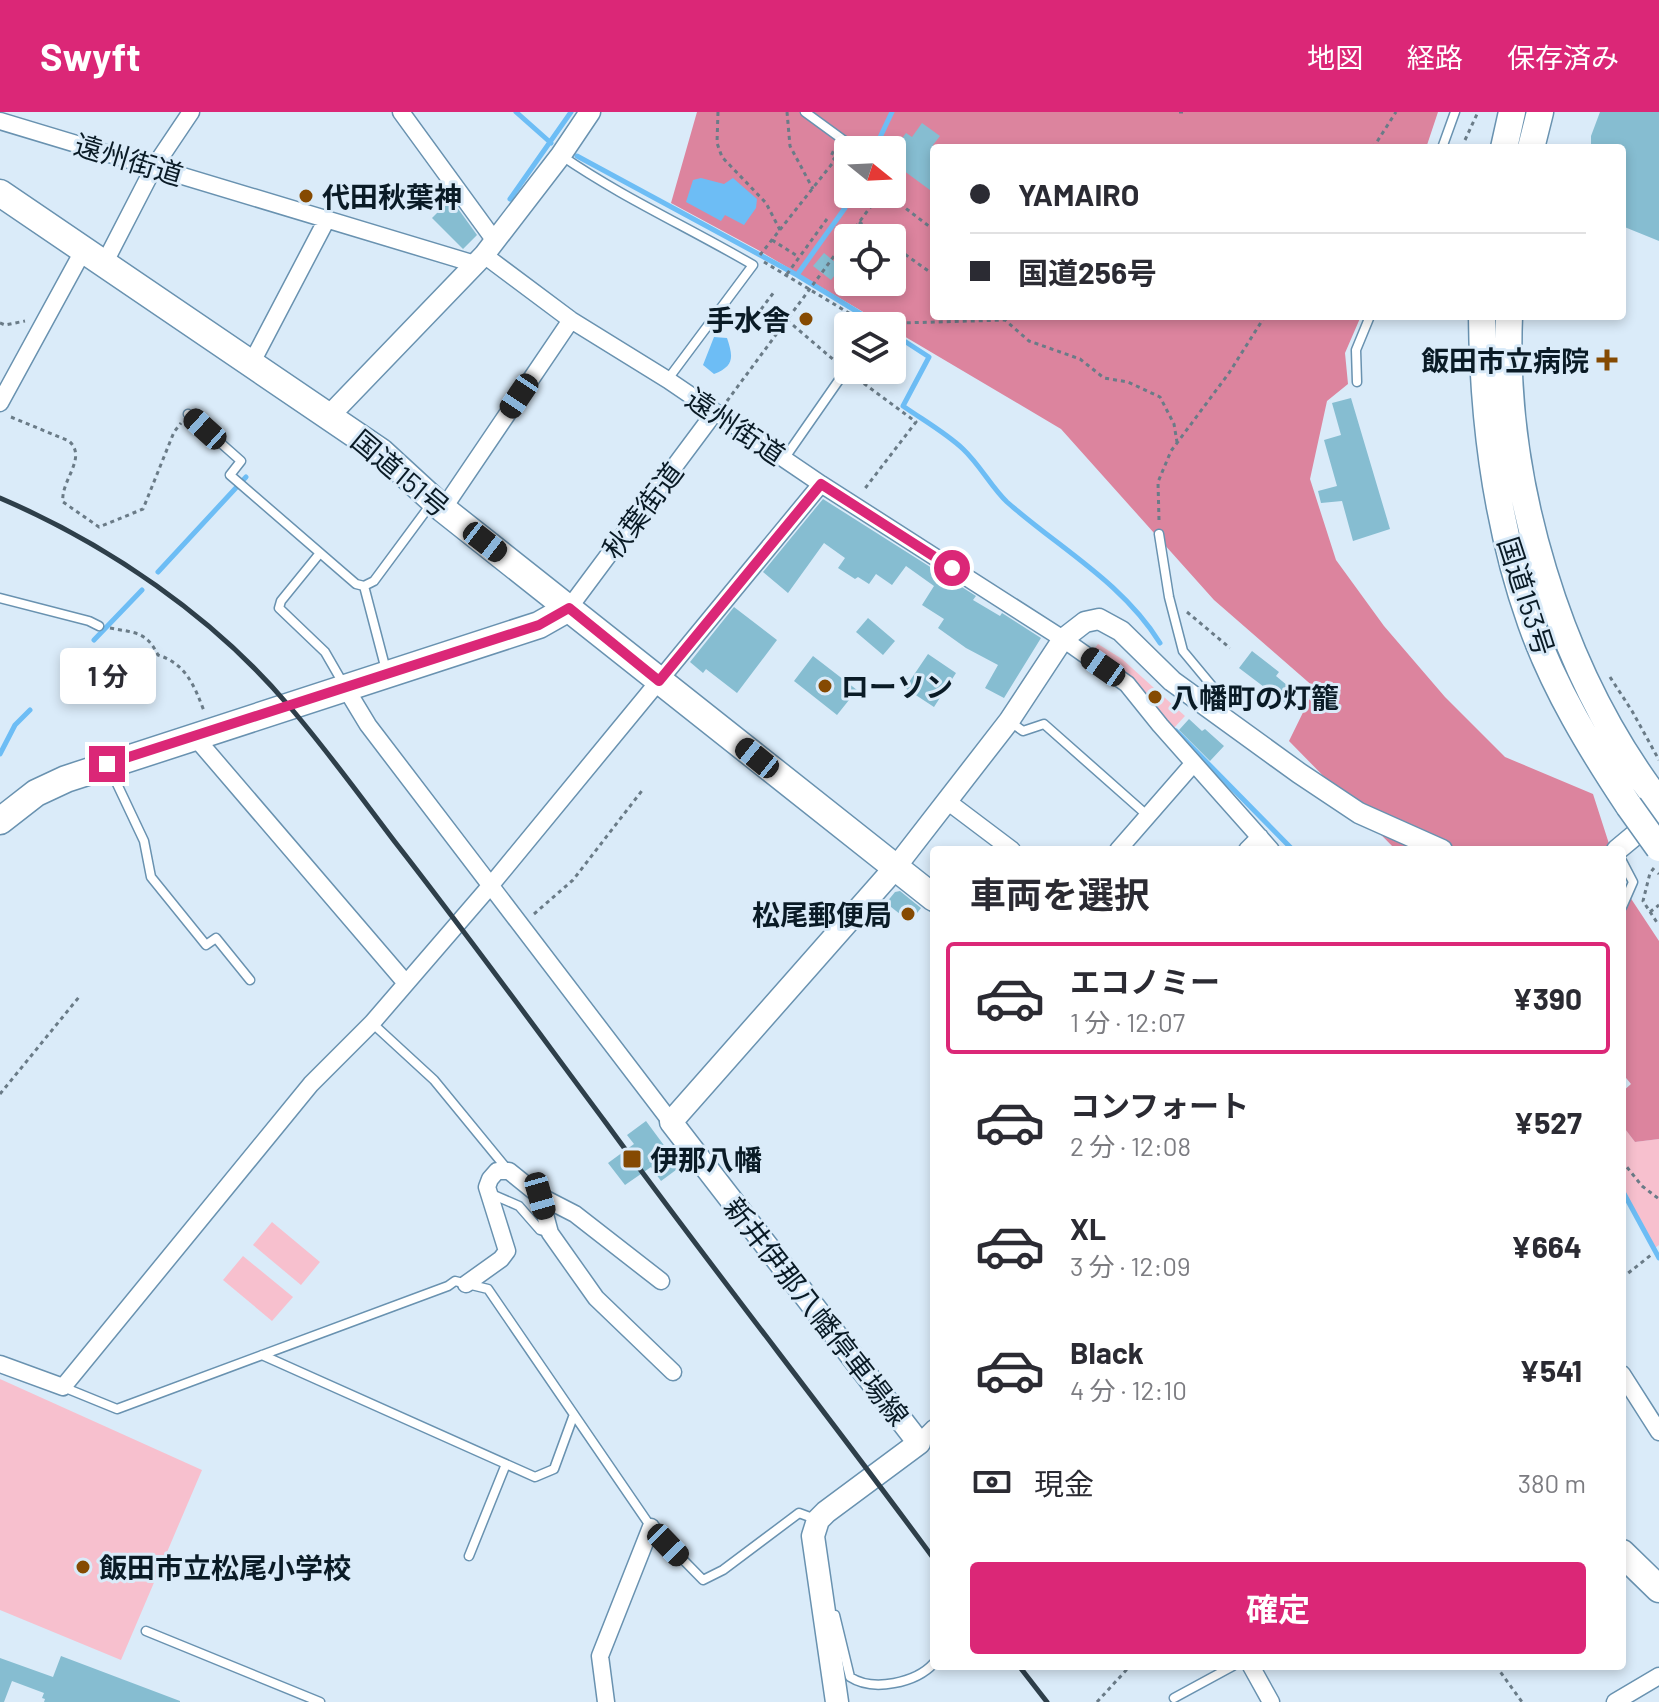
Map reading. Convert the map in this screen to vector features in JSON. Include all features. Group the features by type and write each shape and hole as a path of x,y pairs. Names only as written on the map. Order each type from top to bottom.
{"highway":[{"path":"1505,144 1512,112"},
{"path":"1532,144 1540,112"},
{"name":"国道151号","path":"0,193 381,452 438,504 930,895"},
{"name":"国道153号","path":"1482,320 1483,386 1489,448 1514,568 1532,626 1597,758 1659,848"},
{"name":"国道153号","path":"1509,320 1510,402 1515,450 1533,534 1577,661 1596,700 1657,803"},
{"path":"0,821 36,793 66,779 539,625 569,608"},
{"path":"1626,1557 1659,1589"}],"main road":[{"path":"671,1122 895,868"},
{"name":"新井伊那八幡停車場線","path":"671,1122 926,1435 818,1520"},
{"path":"818,1520 813,1536 837,1702"}],"street":[{"path":"3,409 94,257 191,112"},
{"name":"遠州街道","path":"401,112 485,253 571,320 668,380 1127,684 1193,764 1266,844"},
{"path":"329,416 485,253 561,155 590,112"},
{"name":"遠州街道","path":"0,121 327,219 485,253"},
{"path":"251,364 327,219"},
{"path":"438,504 571,320"},
{"name":"秋葉街道","path":"569,608 716,413"},
{"path":"0,1364 63,1387 311,1084 372,1023 491,885 821,484"},
{"path":"895,868 1009,721 1063,639 1085,622 1099,619 1111,624 1172,681 1216,714 1359,813 1433,846"},
{"path":"345,687 368,725 671,1122"},
{"path":"203,733 405,982"},
{"path":"1122,846 1193,764"},
{"path":"947,801 1007,846"},
{"path":"1621,846 1657,803"},
{"path":"466,1284 501,1259 507,1251 488,1192 490,1179 497,1171 509,1171 540,1196 575,1214 661,1281"},
{"path":"540,1196 550,1233 596,1298 673,1372"},
{"path":"1626,1380 1659,1432"},
{"path":"606,1702 600,1656 651,1527"},
{"path":"1253,1670 1271,1702"},
{"path":"1615,1702 1659,1676"}],"lane":[{"path":"805,112 838,136"},
{"path":"1443,144 1455,112"},
{"path":"561,155 602,184 694,230 753,265 668,380"},
{"path":"1357,382 1356,350 1368,320"},
{"path":"784,459 836,384"},
{"path":"188,414 241,461 231,476 356,584 364,586 374,581 438,504"},
{"path":"1159,534 1169,597 1183,651 1222,698 1216,714"},
{"path":"320,553 281,601 279,608 325,652 345,687"},
{"path":"364,586 387,674"},
{"path":"0,598 74,616 99,626"},
{"path":"1009,721 1023,731 1044,724 1148,816"},
{"path":"107,764 144,841 151,877 206,945 216,938 250,980"},
{"path":"1626,868 1633,882 1626,898"},
{"path":"372,1023 434,1080 509,1171"},
{"path":"488,1192 519,1206 540,1230 550,1233"},
{"path":"63,1387 117,1409 455,1281 488,1289 651,1527 703,1580 723,1570 799,1513 818,1520"},
{"path":"262,1355 535,1477 554,1469 573,1417"},
{"path":"469,1556 506,1464"},
{"path":"821,1601 833,1609 850,1677 859,1683 904,1683 930,1667"},
{"path":"146,1631 320,1702"},
{"path":"1174,1698 1226,1670"}],"path":[{"path":"718,112 717,143 722,157 766,203 781,230"},
{"path":"787,112 790,146 813,189"},
{"path":"1376,144 1396,112"},
{"path":"1465,140 1478,112"},
{"path":"761,253 834,161"},
{"path":"716,413 870,208"},
{"path":"905,208 930,227"},
{"path":"788,273 827,219"},
{"path":"772,240 799,257"},
{"path":"906,255 930,272"},
{"path":"757,258 788,273 867,324 958,320"},
{"path":"709,323 759,312 774,292"},
{"path":"787,320 850,374 916,422 853,505"},
{"path":"1006,320 1029,341 1080,359 1104,378 1128,382 1160,397 1174,424 1177,442"},
{"path":"1159,534 1158,482 1177,442 1229,373 1262,320"},
{"path":"3,409 76,447 77,455 62,494 63,502 99,527 143,509 174,432 188,414"},
{"path":"1169,597 1230,648"},
{"path":"119,630 150,639 158,655 170,659 190,677 203,733"},
{"path":"1610,677 1659,761"},
{"path":"521,925 573,880 644,788"},
{"path":"1658,924 1643,901 1650,873 1659,862"},
{"path":"1650,912 1659,905"},
{"path":"0,1094 79,997"},
{"path":"1626,1166 1642,1186 1659,1199"},
{"path":"1626,1275 1651,1255"},
{"path":"1097,1702 1126,1670"},
{"path":"1499,1670 1522,1702"}],"shaded area":[{"path":"697,112 1438,112 1427,144 930,144 930,320 1359,320 1345,353 1348,384 1327,401 1310,479 1336,560 1384,626 1445,697 1505,757 1593,794 1610,846 1392,846 1289,741 1315,688 1214,600 1061,429 906,337 906,312 863,312 836,296 906,296 906,224 834,224 834,295 671,203"},
{"path":"1098,644 1122,659 1185,716 1173,729 1134,680 1095,648"},
{"path":"1626,891 1659,941 1659,1139 1635,1142 1626,1130 1626,1088 1631,1084 1626,1078"},
{"path":"1626,1130 1635,1142 1659,1139 1659,1245 1655,1248 1626,1194"},
{"path":"272,1222 320,1262 301,1285 253,1245"},
{"path":"243,1256 293,1297 272,1321 223,1280"},
{"name":"飯田市立松尾小学校","path":"0,1379 202,1470 121,1660 0,1610"}],"water":[{"path":"701,178 724,184 733,178 757,199 756,208 744,225 725,215 721,221 686,202 693,180"},
{"path":"714,337 727,338 731,360 726,368 714,374 703,365"}],"building":[{"path":"1600,112 1659,112 1659,241 1626,228 1626,144 1591,144"},
{"path":"922,123 940,136 930,144 930,190 906,172 906,133 912,137"},
{"path":"451,199 477,235 463,249 432,218"},
{"path":"824,253 834,261 834,276 831,280 813,266"},
{"path":"1351,398 1390,529 1353,541 1342,501 1321,503 1318,491 1337,486 1324,440 1341,435 1332,403"},
{"path":"823,499 976,596 973,600 1000,616 1002,613 1041,638 1004,698 985,688 998,665 938,628 944,619 922,605 934,586 906,566 892,585 876,574 869,584 838,568 845,558 824,543 788,593 763,572"},
{"path":"734,607 777,640 737,693 706,669 703,673 690,662"},
{"path":"868,618 895,641 883,655 856,632"},
{"path":"1252,651 1279,672 1276,676 1294,691 1285,703 1239,668"},
{"path":"928,654 956,673 934,707 905,688"},
{"name":"ローソン","path":"813,656 857,690 837,715 794,681"},
{"path":"1189,719 1224,746 1210,761 1179,730"},
{"name":"松尾郵便局","path":"900,891 921,908 910,922 886,903 895,892"},
{"path":"646,1121 680,1167 661,1181 651,1167 625,1185 608,1163 634,1144 627,1135"},
{"path":"61,1656 180,1702 44,1702 44,1693 12,1681 4,1702 0,1702 0,1658 53,1677"}],"waterway":[{"path":"516,112 551,143"},
{"path":"510,199 571,112"},
{"path":"881,136 892,112"},
{"path":"577,156 797,275 858,312"},
{"path":"797,275 845,208"},
{"path":"906,342 929,357 903,406 963,449 1007,502 1109,584 1145,621 1160,643"},
{"path":"158,572 246,477"},
{"path":"94,640 142,590"},
{"path":"0,754 15,725 30,710"},
{"path":"1176,731 1289,846"},
{"path":"1626,1197 1659,1258"}],"railway":[{"path":"0,498 80,537 156,586 227,642 289,706 448,912 930,1554"},
{"path":"1022,1670 1047,1702"}],"place":[{"name":"代田秋葉神","path":"306,196"},
{"name":"手水舎","path":"806,319"},
{"name":"飯田市立病院","path":"1607,360"},
{"name":"ローソン","path":"825,686"},
{"name":"八幡町の灯籠","path":"1155,697"},
{"name":"松尾郵便局","path":"908,914"},
{"name":"伊那八幡","path":"632,1159"},
{"name":"飯田市立松尾小学校","path":"83,1567"}],"route":[{"path":"107,764 539,625 569,608 659,681 821,484 952,568"}]}
